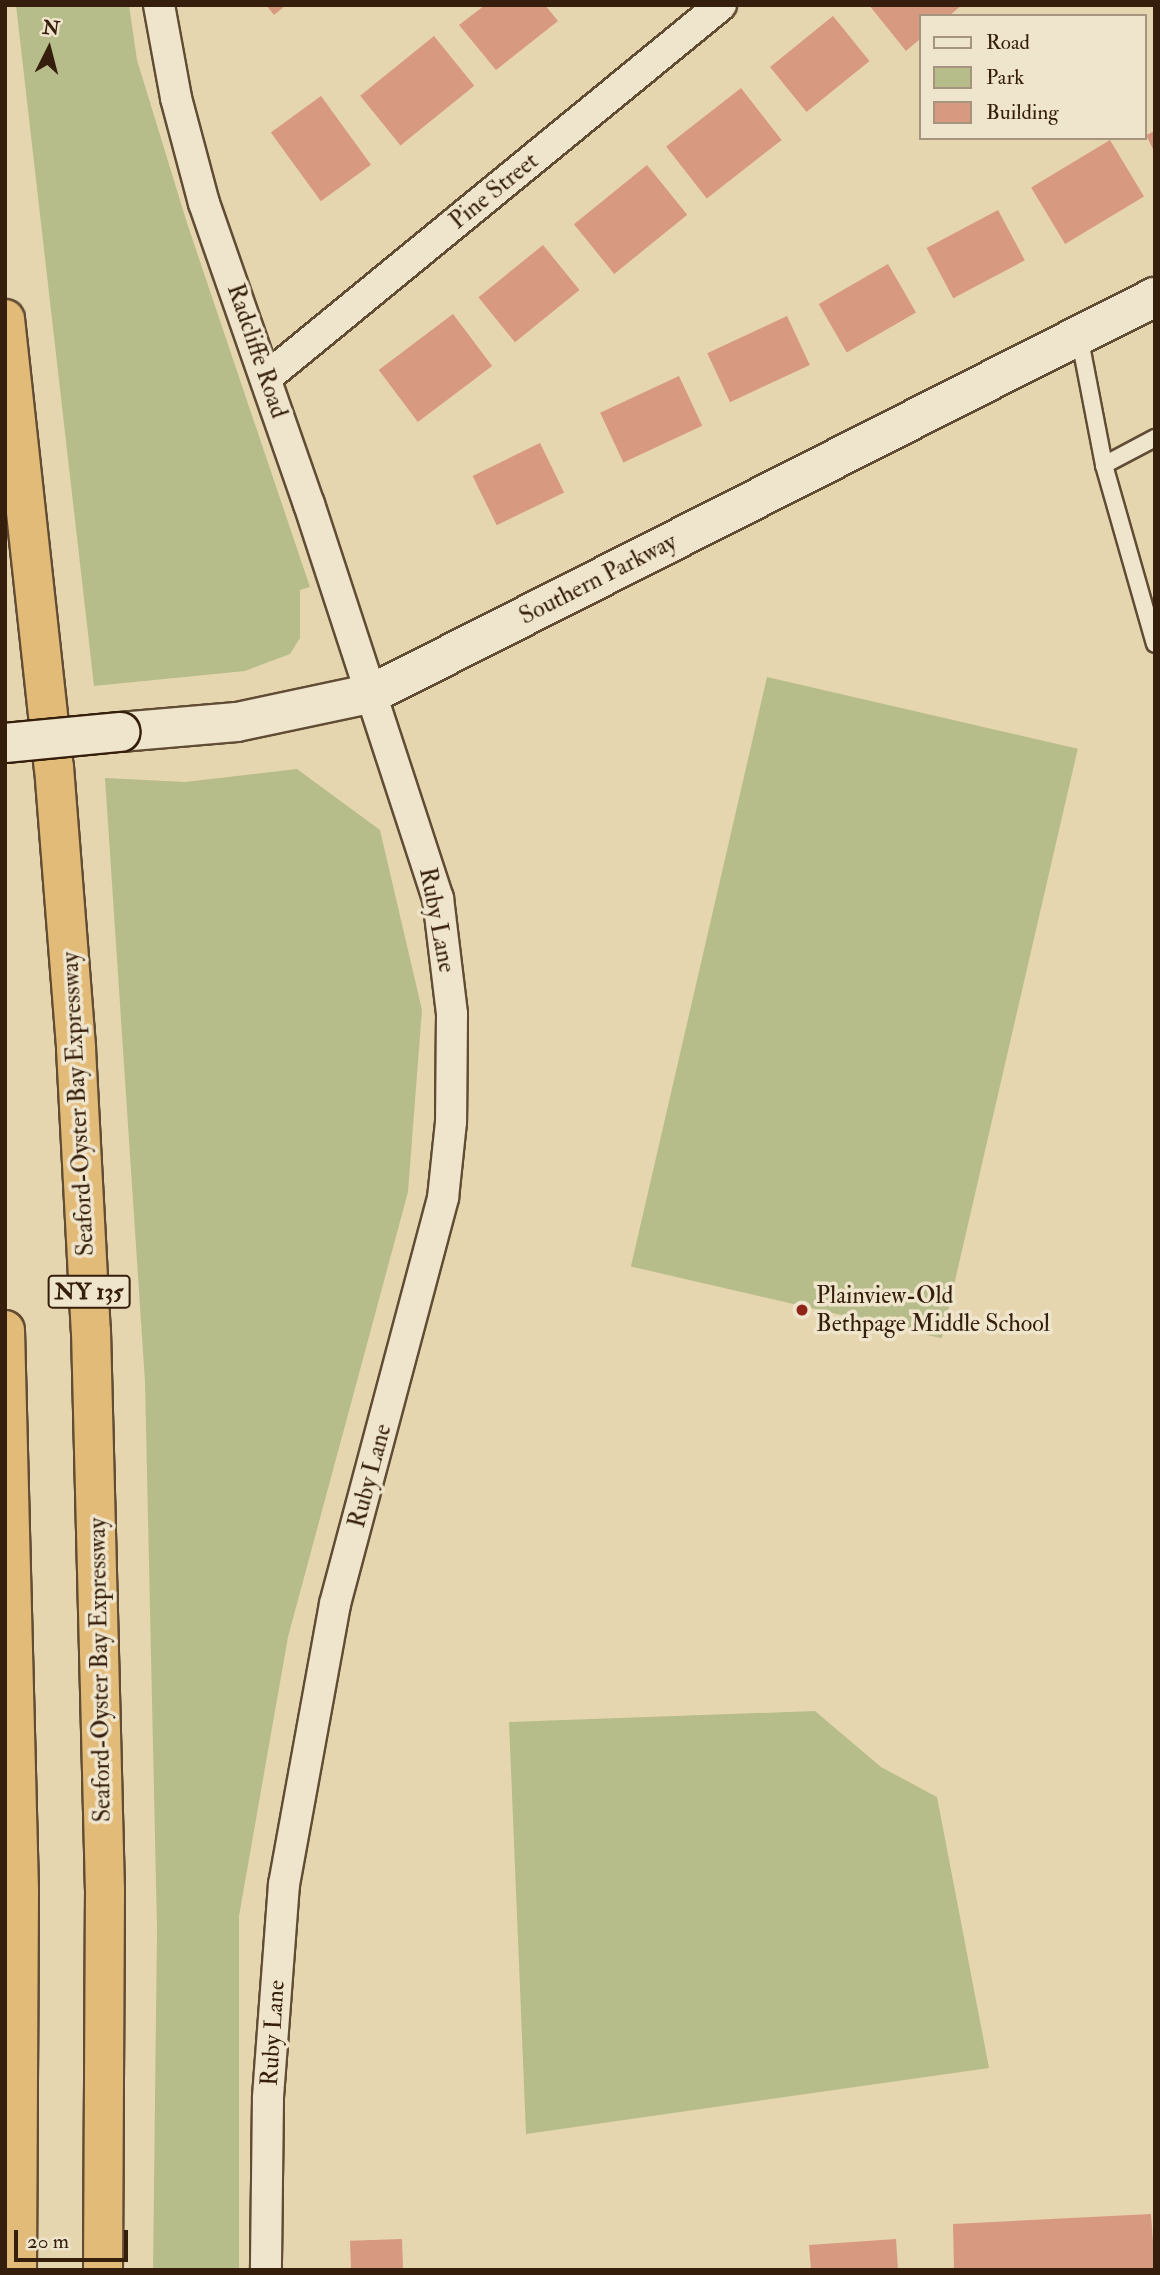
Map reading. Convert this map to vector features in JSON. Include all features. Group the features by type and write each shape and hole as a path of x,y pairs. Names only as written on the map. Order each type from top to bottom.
{"highway":[{"name":"Seaford-Oyster Bay Expressway","path":"5,318 54,766 76,1049 89,1291 105,1876 103,2270"},
{"path":"5,1329 19,1890 17,2270"}],"street":[{"name":"Radcliffe Road","path":"159,5 176,98 204,203 267,377 373,693"},
{"name":"Pine Street","path":"267,377 721,5"},
{"name":"Southern Parkway","path":"5,743 237,722 373,693 1155,297"},
{"name":"Ruby Lane","path":"266,2270 268,2098 284,1884 335,1604 428,1266 443,1198 451,1122 452,1014 438,898 373,693"}],"lane":[{"path":"1079,335 1104,465 1155,644"},
{"path":"1104,465 1155,438"}],"green space":[{"path":"16,5 129,5 137,60 187,223 310,587 300,590 300,638 290,654 245,671 94,686"},
{"path":"767,677 1078,749 942,1338 631,1266"},
{"path":"297,769 380,830 422,1010 408,1192 288,1637 239,1916 239,2270 153,2270 157,1929 145,1382 105,778 185,782"},
{"path":"815,1711 881,1767 937,1797 989,2068 526,2134 509,1722"}],"building":[{"path":"266,5 286,5 274,15"},
{"path":"485,5 545,5 558,21 496,70 459,25"},
{"path":"869,5 962,5 951,14 918,14 918,41 906,51"},
{"path":"833,16 870,61 807,112 770,67"},
{"path":"434,36 474,86 400,146 360,96"},
{"path":"741,88 782,140 707,198 666,146"},
{"path":"321,96 371,165 321,201 271,132"},
{"path":"1155,131 1155,153 1146,135"},
{"path":"1110,140 1144,197 1065,244 1031,187"},
{"path":"647,165 687,215 614,274 574,224"},
{"path":"998,210 1025,260 953,298 926,248"},
{"path":"543,245 580,290 515,342 478,297"},
{"path":"888,264 916,312 847,352 819,304"},
{"path":"453,314 492,366 418,422 379,370"},
{"path":"787,316 810,365 730,402 707,353"},
{"path":"679,376 702,426 623,463 600,413"},
{"path":"540,443 564,492 497,525 473,476"},
{"path":"1151,2214 1155,2270 954,2270 953,2224"},
{"path":"402,2239 403,2270 351,2270 350,2241"},
{"path":"896,2239 898,2270 811,2270 809,2245"}],"place":[{"name":"Plainview-Old Bethpage Middle School","path":"802,1310"}]}
